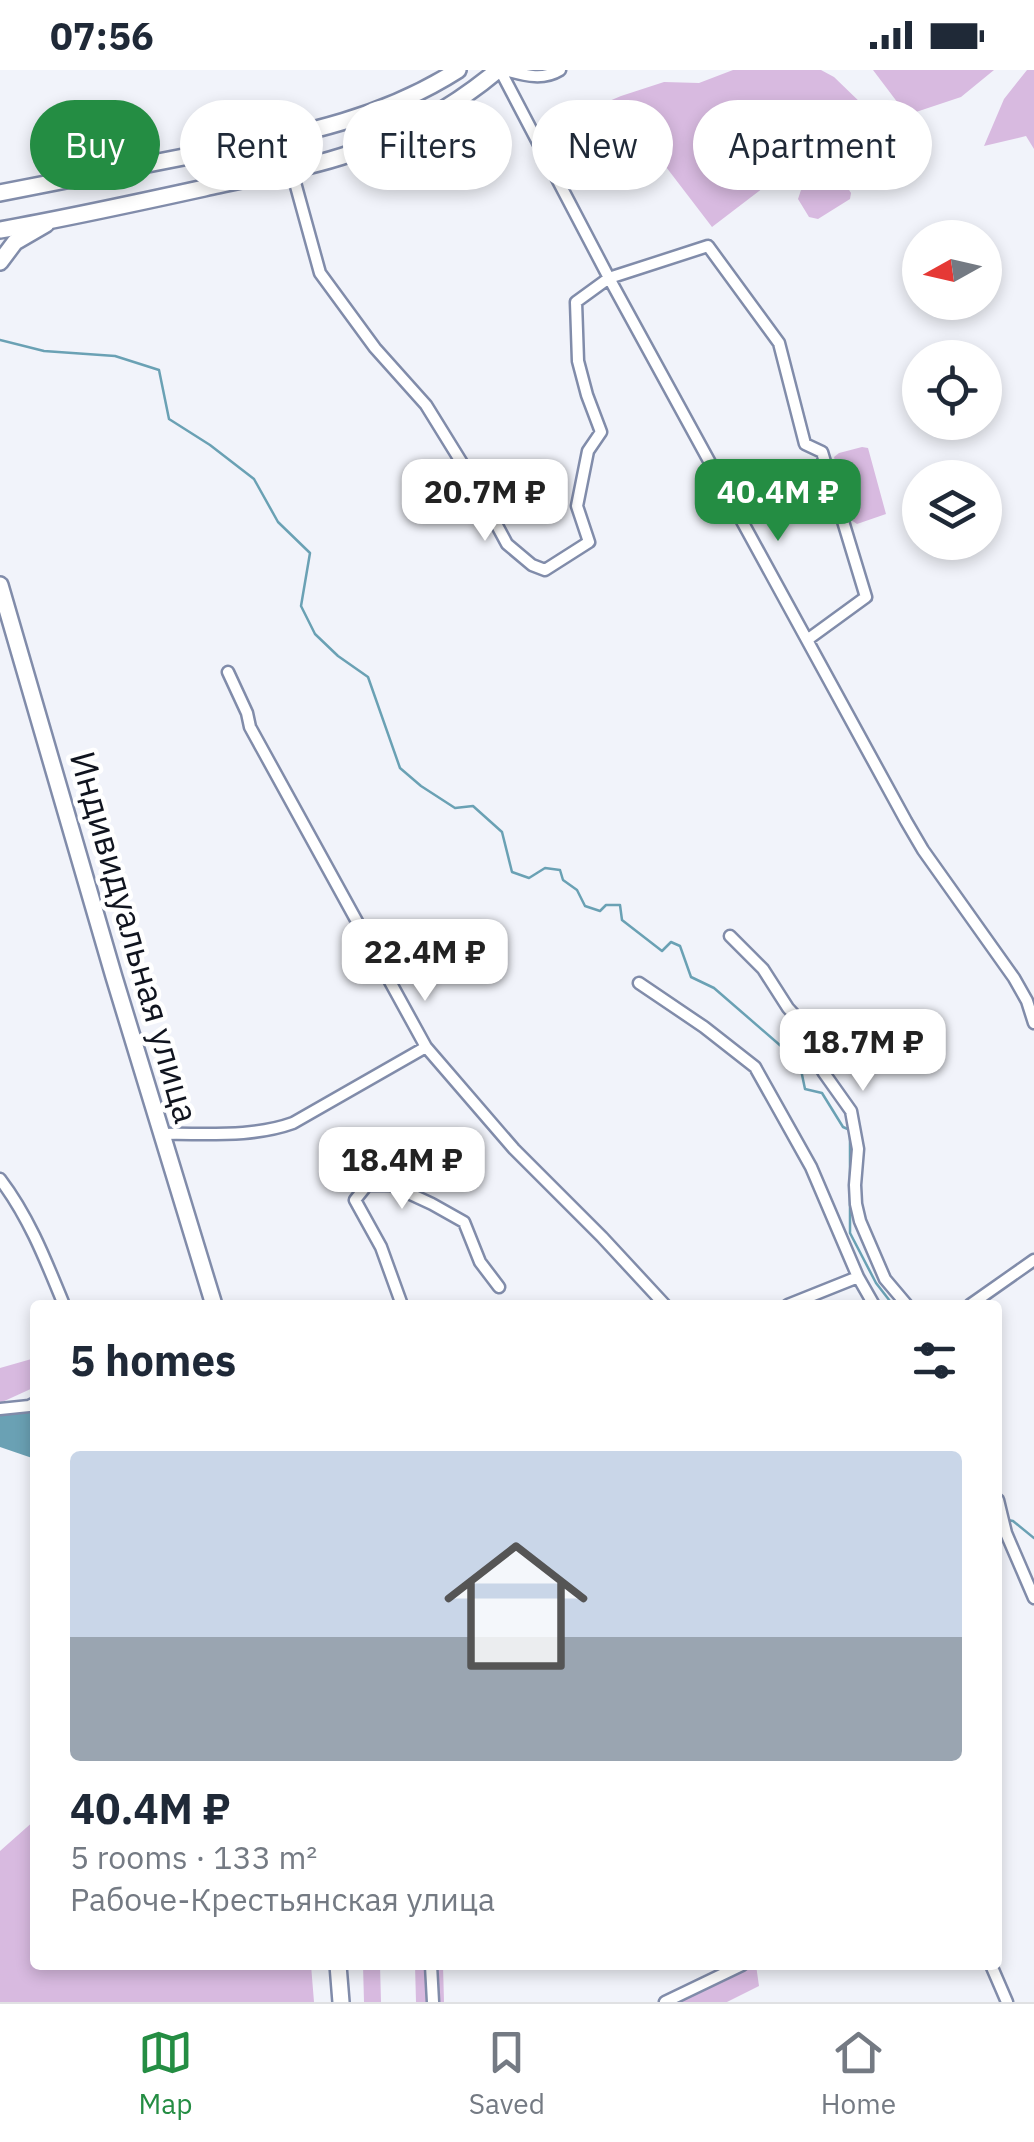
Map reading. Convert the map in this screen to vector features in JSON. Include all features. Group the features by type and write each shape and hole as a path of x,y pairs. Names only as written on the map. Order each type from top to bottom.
{"main road":[{"path":"0,193 330,127 424,91 458,70"},
{"path":"323,160 350,154 394,135 456,102 501,70"},
{"path":"0,230 190,190"},
{"path":"0,262 15,242 53,220"},
{"name":"Индивидуальная улица","path":"0,586 212,1300"},
{"path":"338,1970 341,2002"}],"street":[{"path":"501,70 532,77 560,70"},
{"path":"501,70 608,278 906,821 1014,978 1034,1023"},
{"path":"297,190 320,273 375,348 426,406 507,544 532,565 545,570 589,542 578,506 588,451 601,432 578,361 576,302 608,278 708,246 779,343 805,444 822,452 866,597 807,640"},
{"path":"228,672 250,727 426,1048 514,1149 660,1300"},
{"path":"730,936 763,968 801,1022 824,1074 851,1111 858,1149 856,1204 860,1221 885,1279 902,1300"},
{"path":"640,983 704,1026 755,1067 811,1166 871,1300"},
{"path":"162,1134 246,1133 279,1128 426,1048"},
{"path":"0,1179 16,1200 62,1300"},
{"path":"400,1300 381,1247 355,1200 366,1185 391,1185 464,1222 480,1262 500,1287"},
{"path":"977,1300 1034,1260"},
{"path":"800,1300 858,1277"},
{"path":"0,1410 30,1406"},
{"path":"1002,1532 1034,1598"},
{"path":"431,1970 433,2002"},
{"path":"664,2002 731,1970"},
{"path":"993,1970 1007,2002"}],"shaded area":[{"path":"733,70 821,70 858,100 693,100 693,190 760,190 712,227 673,176 673,100 612,100 664,82 699,83"},
{"path":"873,70 994,70 961,97 932,107 932,100 896,100"},
{"path":"1027,70 1034,70 1034,149 1026,136 984,146 1004,99"},
{"path":"801,190 851,193 850,199 818,219 809,217 798,199"},
{"path":"868,448 886,514 857,524 851,520 834,457"},
{"path":"30,1359 30,1389 0,1403 0,1368"},
{"path":"30,1824 30,1970 311,1970 314,2002 0,2002 0,1851"},
{"path":"363,1970 380,1970 381,2002 364,2002"},
{"path":"415,1970 443,1970 444,2002 416,2002"},
{"path":"745,1970 757,1970 759,1986 727,2002 677,2002"}],"water":[{"path":"30,1408 30,1457 0,1447 0,1416"}],"waterway":[{"path":"0,340 44,351 115,356 159,370 169,419 254,479 278,522 310,553 301,606 315,634 368,677 400,768 455,808 473,806 502,832 512,872 529,878 545,868 560,870 563,880 577,890 585,906 600,911 606,905 620,905 622,920 662,951 671,942 680,946 691,977 714,988 789,1053 800,1065 805,1089 822,1093 843,1127 850,1130 850,1233 889,1300"},
{"path":"1008,1520 1034,1538"}]}
